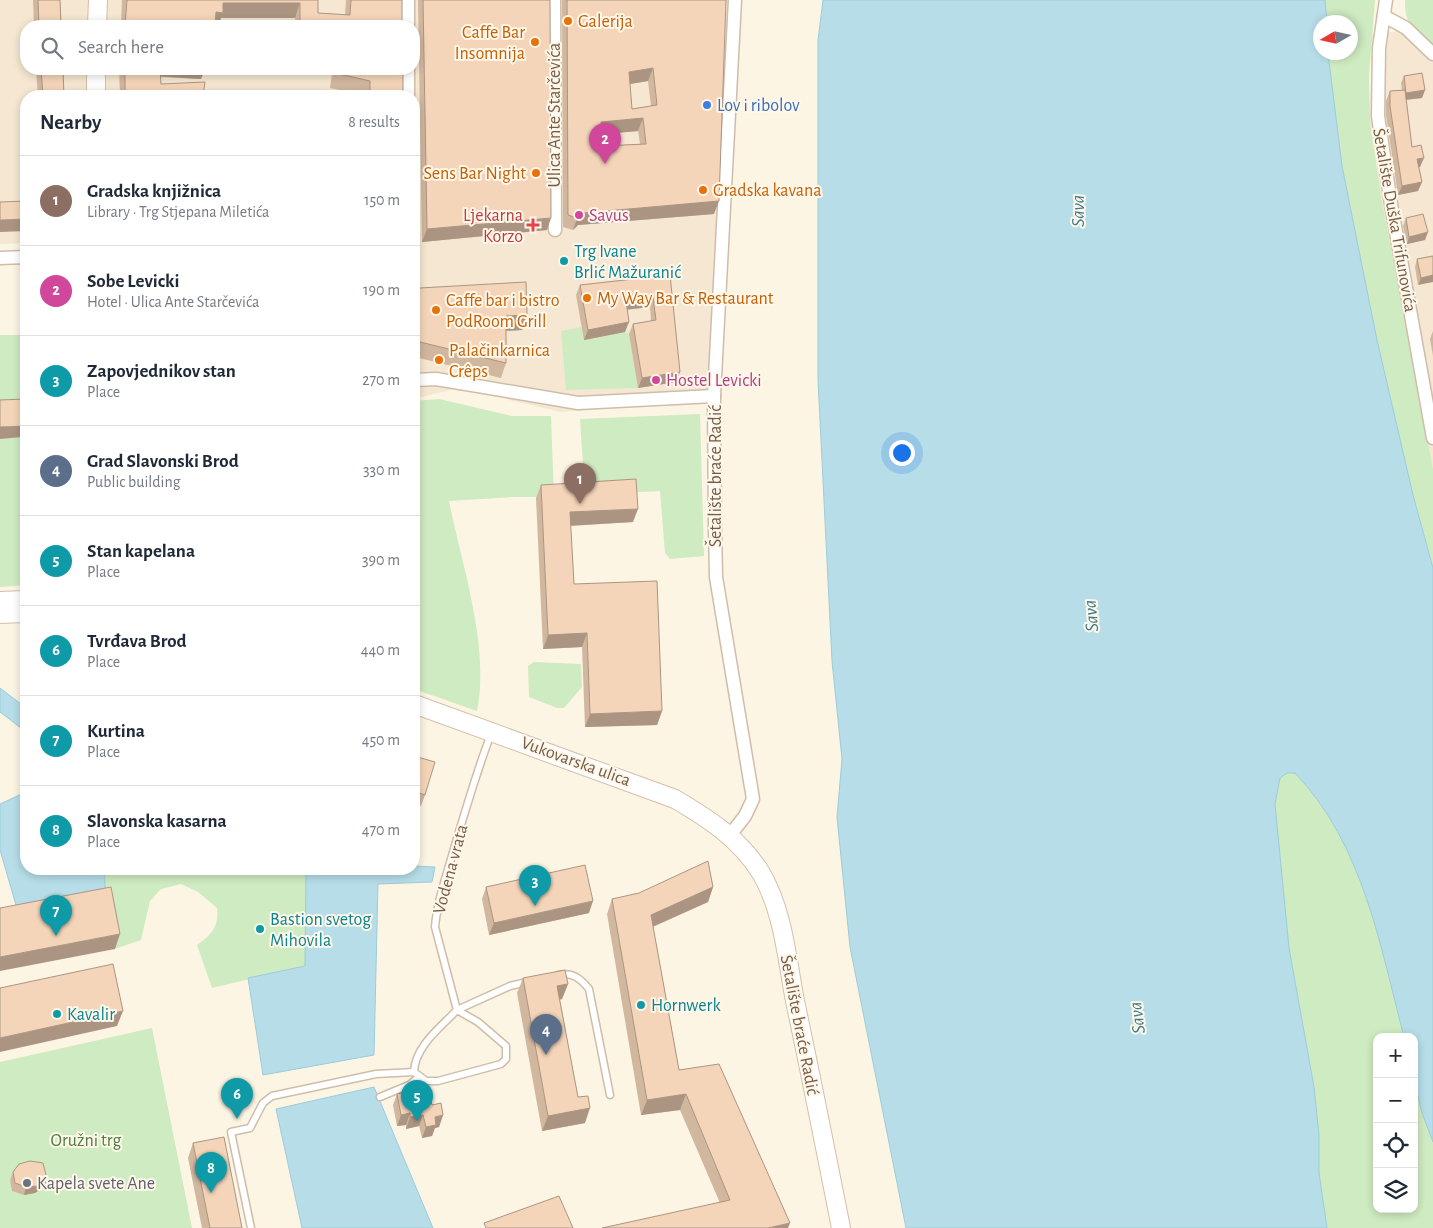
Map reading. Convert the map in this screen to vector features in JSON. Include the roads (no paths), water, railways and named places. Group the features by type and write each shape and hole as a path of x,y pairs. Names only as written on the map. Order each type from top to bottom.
{"main road":[{"path":"97,20 98,0"},
{"path":"96,75 96,90"},
{"path":"0,601 20,600"},
{"path":"0,614 20,612"},
{"name":"Vukovarska ulica","path":"420,706 493,731 675,799 707,818 730,835"},
{"name":"Šetalište braće Radić","path":"730,835 761,873 780,926 841,1228"}],"street":[{"path":"408,0 408,20"},
{"name":"Ulica Ante Starčevića","path":"554,0 555,230"},
{"name":"Šetalište braće Radić","path":"730,835 745,816 753,799 716,577 714,396 735,0"},
{"name":"Šetalište Duška Trifunovića","path":"1386,0 1379,48 1378,116 1380,135 1433,438"},
{"path":"1384,16 1406,28 1433,54"},
{"path":"408,75 408,90"},
{"path":"0,258 20,256"},
{"path":"420,380 436,379 545,399 578,403 714,396"}],"lane":[{"name":"Vodena vrata","path":"457,1010 435,927 436,915 472,786 493,731"},
{"path":"550,977 567,974 577,977 589,989 610,1095"},
{"path":"414,1072 418,1056 431,1037 457,1010 510,986 534,980"},
{"path":"251,1228 231,1132 250,1128 263,1103 272,1096 376,1074 414,1072 426,1081 438,1082 501,1064 506,1059 506,1046 478,1022 457,1010"},
{"path":"380,1097 409,1085 419,1077"}],"water":[{"name":"Sava","path":"823,0 1325,0 1326,15 1313,15 1313,60 1329,60 1342,166 1377,340 1413,495 1433,568 1433,1142 1418,1096 1418,1033 1403,1033 1377,932 1353,863 1337,831 1318,801 1295,773 1287,773 1280,778 1275,804 1289,948 1314,1087 1319,1135 1319,1173 1327,1228 906,1228 850,947 837,817 842,759 832,661 818,380 818,40"},
{"path":"0,688 20,703 20,727 0,712"},
{"path":"20,795 20,875 104,875 106,902 20,919 0,850 0,804"},
{"path":"420,866 435,867 432,882 378,884 374,1055 263,1075 248,978 305,966 306,875 420,875"},
{"path":"374,1087 433,1228 302,1228 276,1109"}],"place":[{"name":"Galerija","path":"568,21"},
{"name":"Caffe Bar Insomnija","path":"535,42"},
{"name":"Lov i ribolov","path":"707,105"},
{"name":"Sobe Levicki","path":"605,164"},
{"name":"Sens Bar Night","path":"536,173"},
{"name":"Gradska kavana","path":"703,190"},
{"name":"Savus","path":"579,215"},
{"name":"Ljekarna Korzo","path":"533,225"},
{"name":"Trg Ivane Brlić Mažuranić","path":"564,261"},
{"name":"My Way Bar & Restaurant","path":"587,298"},
{"name":"Caffe bar i bistro PodRoom Grill","path":"436,310"},
{"name":"Palačinkarnica Crêps","path":"439,360"},
{"name":"Hostel Levicki","path":"656,380"},
{"name":"Gradska knjižnica","path":"580,504"},
{"name":"Zapovjednikov stan","path":"535,906"},
{"name":"Bastion svetog Mihovila","path":"260,929"},
{"name":"Kurtina","path":"56,936"},
{"name":"Hornwerk","path":"641,1005"},
{"name":"Kavalir","path":"57,1014"},
{"name":"Grad Slavonski Brod","path":"546,1055"},
{"name":"Tvrđava Brod","path":"237,1119"},
{"name":"Stan kapelana","path":"417,1121"},
{"name":"Kapela svete Ane","path":"27,1183"},
{"name":"Slavonska kasarna","path":"211,1193"}],"park label":[{"name":"Oružni trg","path":"86,1140"}]}
